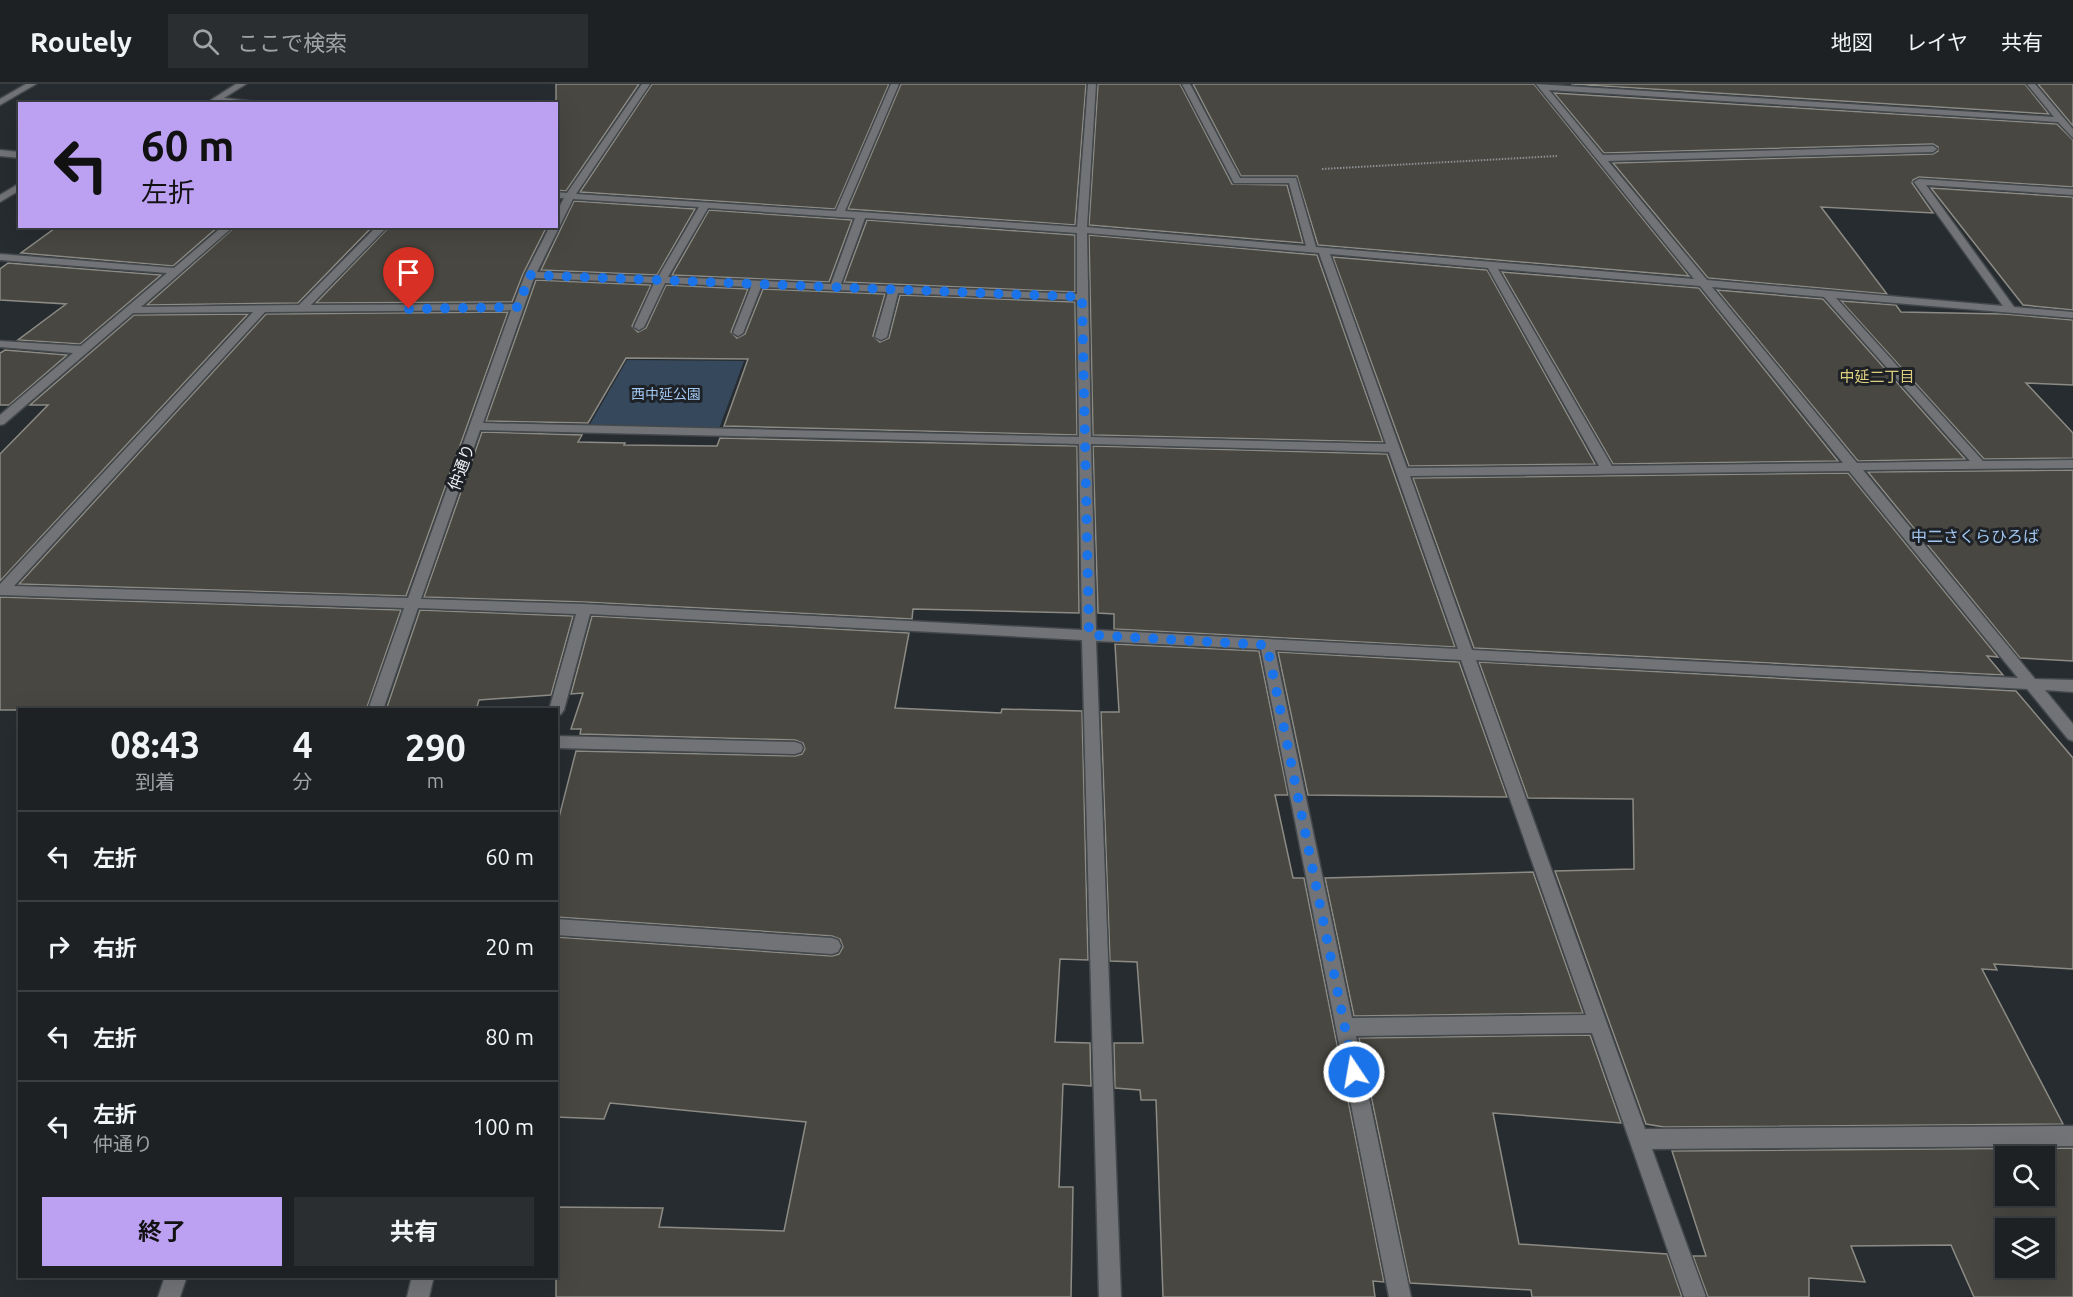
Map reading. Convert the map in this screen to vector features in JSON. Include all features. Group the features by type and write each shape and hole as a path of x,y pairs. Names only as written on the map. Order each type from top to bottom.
{"street":[{"path":"0,102 32,84"},
{"path":"213,102 242,84"},
{"name":"仲通り","path":"558,221 570,196 646,84"},
{"path":"839,214 895,84"},
{"path":"1092,84 1082,230 1082,297 1089,635 1110,1297"},
{"path":"1186,84 1237,181 1293,180 1401,472 1695,1297"},
{"path":"2031,84 2073,135"},
{"path":"1541,85 2060,120"},
{"path":"1541,85 1851,467 2073,735"},
{"path":"1598,156 1932,149"},
{"path":"0,153 18,154"},
{"path":"2011,310 1919,183 2073,192"},
{"path":"0,199 18,187"},
{"path":"558,195 1082,230 2073,315"},
{"path":"639,327 661,280 705,205"},
{"path":"835,287 861,215"},
{"path":"0,421 227,228"},
{"path":"301,310 381,228"},
{"name":"仲通り","path":"376,708 518,307 530,275 554,228"},
{"path":"0,257 177,271"},
{"path":"1491,266 1608,470"},
{"path":"530,275 1082,297"},
{"path":"738,333 757,284"},
{"path":"881,337 894,290"},
{"path":"1826,293 1980,465"},
{"path":"131,310 518,307"},
{"path":"1,590 261,310"},
{"path":"0,344 84,350"},
{"path":"476,426 1392,448"},
{"path":"1401,472 2073,464"},
{"path":"1,590 584,609 2073,686"},
{"path":"557,708 584,609"},
{"path":"1267,645 1400,1297"},
{"path":"558,742 795,748"},
{"path":"558,927 832,946"},
{"path":"1345,1027 1598,1024"},
{"path":"1639,1140 2073,1136"},
{"path":"169,1297 175,1278"},
{"path":"418,1297 423,1278"}],"path":[{"path":"1314,169 1598,156"}],"green space":[{"name":"西中延公園","path":"627,360 744,361 719,429 589,426"}],"building":[{"path":"556,84 639,84 566,191 558,190 558,102 556,102"},
{"path":"652,84 889,84 835,209 580,192"},
{"path":"901,84 1086,84 1075,225 848,209"},
{"path":"1098,84 1180,84 1232,184 1287,185 1303,243 1089,225"},
{"path":"1193,84 1534,84 1689,276 1318,245 1297,176 1241,176"},
{"path":"1571,84 2025,84 2049,114"},
{"path":"2038,84 2073,84 2073,126"},
{"path":"1554,93 2057,124 2073,140 2073,187 1919,177 1912,183 1933,213 1821,207 1887,294 1708,278 1613,163 1933,154 1938,151 1938,147 1933,144 1604,153"},
{"path":"1931,188 2073,197 2073,310 2023,305"},
{"path":"574,201 695,209 657,275 541,270"},
{"path":"709,210 852,220 829,282 672,275"},
{"path":"867,220 1075,235 1075,292 844,282"},
{"path":"55,228 217,228 173,266 21,253"},
{"path":"234,228 371,228 298,303 147,305"},
{"path":"388,228 546,228 512,302 316,303"},
{"path":"1089,235 1317,255 1383,442 1093,435"},
{"path":"1333,257 1487,270 1595,464 1409,466"},
{"path":"8,263 161,275 80,344 18,340 66,304 0,300 0,269"},
{"path":"1502,272 1699,288 1838,461 1613,464"},
{"path":"536,280 651,285 632,326 638,332 646,328 666,285 748,289 731,332 737,338 745,334 763,289 885,294 873,336 880,342 889,338 900,295 1075,302 1077,435 724,426 748,359 626,358 588,423 486,421"},
{"path":"1717,290 1823,299 1965,459 1858,461"},
{"path":"1841,301 1896,305 1901,312 2004,314 2073,320 2073,385 2026,383 2073,433 2073,458 1984,459"},
{"path":"508,312 406,596 19,584 266,314"},
{"path":"248,314 0,581 0,454 48,405 30,405 134,315"},
{"path":"5,350 67,355 9,405 0,405 0,353"},
{"path":"482,432 582,435 578,442 625,443 624,445 717,446 720,438 1077,446 1079,613 913,609 912,619 584,602 424,597"},
{"path":"1093,446 1387,454 1455,647 1114,629 1114,614 1098,613"},
{"path":"2073,470 2073,661 2020,658 1868,472"},
{"path":"1848,473 1998,657 1987,656 2003,675 1474,648 1413,478"},
{"path":"0,597 401,610 367,708 18,708 18,710 0,710"},
{"path":"420,610 573,616 551,695 479,700 477,708 387,708"},
{"path":"592,616 909,633 895,708 1001,713 1002,709 1082,711 1088,960 1060,959 1055,1042 1090,1043 1091,1086 1063,1084 1059,1187 1073,1187 1071,1297 556,1297 558,1207 663,1208 659,1227 784,1231 806,1122 610,1103 604,1119 558,1117 558,937 832,956 839,954 843,947 840,939 832,936 558,917 558,821 576,751 795,756 802,754 805,749 803,743 795,740 580,734 581,729 571,729 583,693 571,694"},
{"path":"1115,644 1259,651 1288,795 1275,795 1293,878 1304,878 1384,1282 1373,1281 1375,1297 1163,1297 1156,1100 1141,1100 1140,1090 1115,1088 1114,1043 1143,1043 1137,962 1110,961 1101,712 1119,712"},
{"path":"1278,652 1459,662 1507,797 1308,795"},
{"path":"1479,662 2016,691 2073,758 2073,969 1994,964 1997,970 1982,969 2063,1124 1664,1127 1646,1124 1555,871 1634,869 1633,799 1528,798"},
{"path":"1533,872 1583,1013 1354,1016 1325,878"},
{"path":"1590,1035 1621,1123 1493,1113 1519,1244 1667,1254 1682,1297 1532,1297 1531,1290 1410,1283 1359,1038"},
{"path":"2055,1148 2073,1148 2073,1297 1974,1297 1951,1245 1851,1246 1865,1282 1809,1278 1809,1297 1708,1297 1693,1256 1706,1256 1672,1151 1995,1149 1995,1206 2055,1206"}],"district":[{"name":"中延二丁目","path":"1877,376"}],"route":[{"path":"409,309 518,307 530,275 1082,297 1089,635 1267,645 1354,1072"}],"park label":[{"name":"中二さくらひろば","path":"1975,536"}]}
